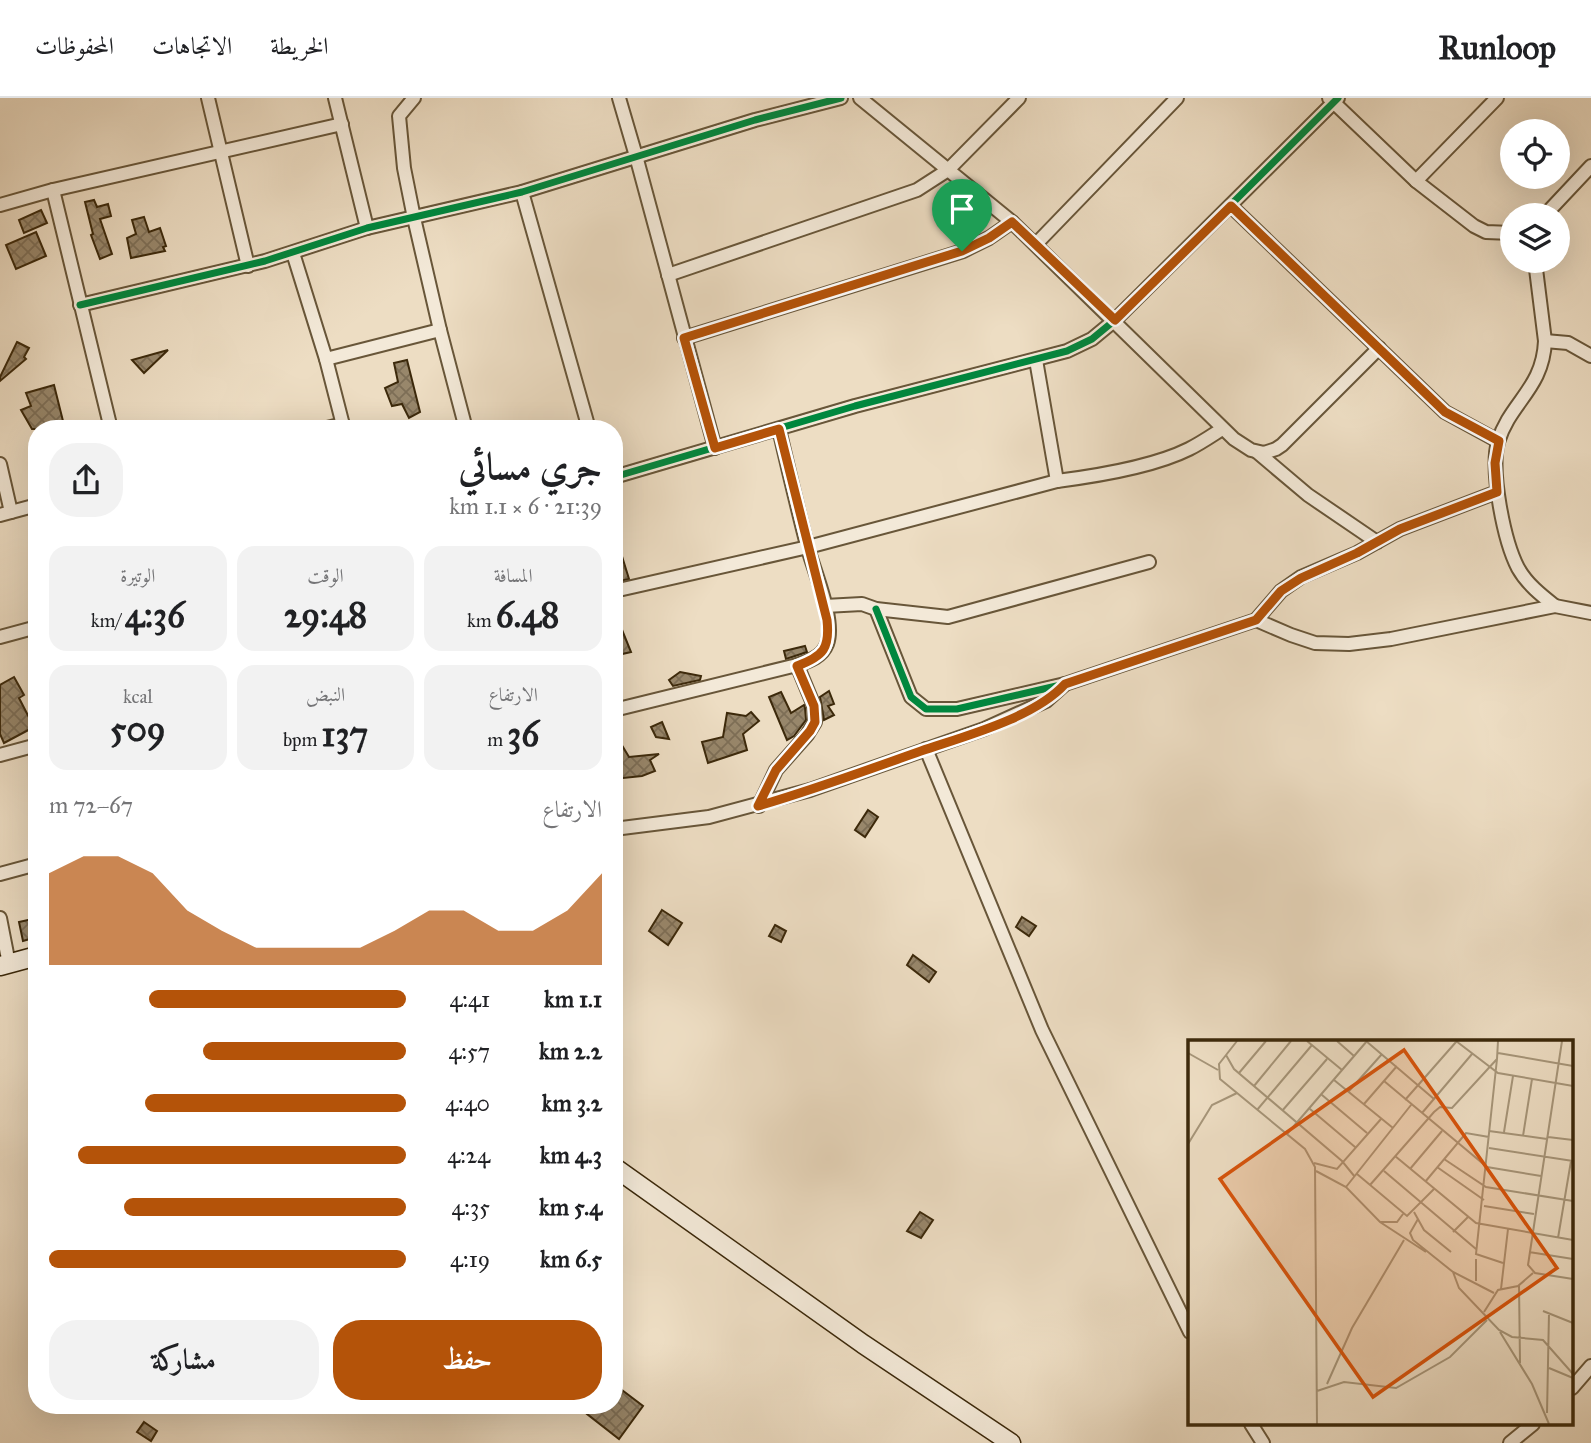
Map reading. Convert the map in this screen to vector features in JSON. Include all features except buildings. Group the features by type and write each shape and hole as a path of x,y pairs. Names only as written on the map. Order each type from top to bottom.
{"main road":[{"path":"4,965 28,958"},
{"path":"623,1173 852,1336 1011,1443"}],"street":[{"path":"208,98 248,266"},
{"path":"335,98 367,228"},
{"path":"414,98 399,116 404,167 440,330 465,420"},
{"path":"619,98 715,448"},
{"path":"80,305 248,266 367,228 522,192 755,120 841,98"},
{"path":"860,98 1012,222 1115,320 1222,429 1245,447 1257,452 1308,495 1377,542"},
{"path":"668,275 917,190 948,170 1019,98"},
{"path":"1036,244 1177,98"},
{"path":"1416,181 1497,98"},
{"path":"623,474 915,390 1036,360 1080,345 1115,320 1231,206 1333,99 1416,181 1474,226 1500,234"},
{"path":"0,205 53,190 342,124"},
{"path":"1556,203 1591,166"},
{"path":"53,190 109,420"},
{"path":"522,192 586,420"},
{"path":"1231,206 1445,412 1499,441"},
{"path":"684,338 962,251 989,238 1012,222"},
{"path":"293,253 342,420"},
{"path":"1536,273 1545,341 1542,366 1535,382 1512,414 1499,441 1495,463 1497,492 1518,567 1530,584 1555,606"},
{"path":"326,359 440,330"},
{"path":"1545,341 1568,343 1591,356"},
{"path":"1257,452 1269,452 1282,445 1379,348"},
{"path":"1036,360 1057,481"},
{"path":"623,708 797,666 811,661 825,648 829,632 825,606 807,547 779,429"},
{"path":"623,589 807,547 1057,481 1113,471 1172,456 1194,447 1222,429"},
{"path":"0,464 6,514 28,508"},
{"path":"876,609 907,690 915,701 926,709 957,709 1065,684 1256,620 1291,583 1400,529 1497,492"},
{"path":"825,606 862,604 876,609 948,617 1149,562"},
{"path":"1256,620 1315,643 1349,644 1391,639 1555,606 1591,613"},
{"path":"0,637 28,629"},
{"path":"758,806 776,770 815,722 814,706 797,666"},
{"path":"623,828 709,817 810,790 984,729 1046,701 1065,684"},
{"path":"0,755 28,748"},
{"path":"926,749 1042,1030 1188,1328"},
{"path":"0,873 28,866"},
{"path":"0,918 4,965"},
{"path":"1574,1386 1591,1366"},
{"path":"1252,1426 1264,1443"},
{"path":"1510,1443 1531,1426"}],"cycle path":[{"path":"80,305 265,261 367,228 522,192 755,120 841,98"},
{"path":"623,474 855,406 1067,351 1092,339 1115,320 1338,98"},
{"path":"876,609 911,697 926,709 957,709 1065,684 1256,620 1281,591 1301,577 1357,553 1400,529 1497,492"}],"route":[{"path":"1231,206 1445,412 1499,441 1495,463 1497,492 1400,529 1357,553 1291,583 1256,620 1065,684 1046,701 984,729 758,806 776,770 815,722 814,706 797,666 811,661 825,648 829,632 825,606 807,547 779,429 715,448 684,338 962,251 989,238 1012,222 1115,320 1231,206"}]}
